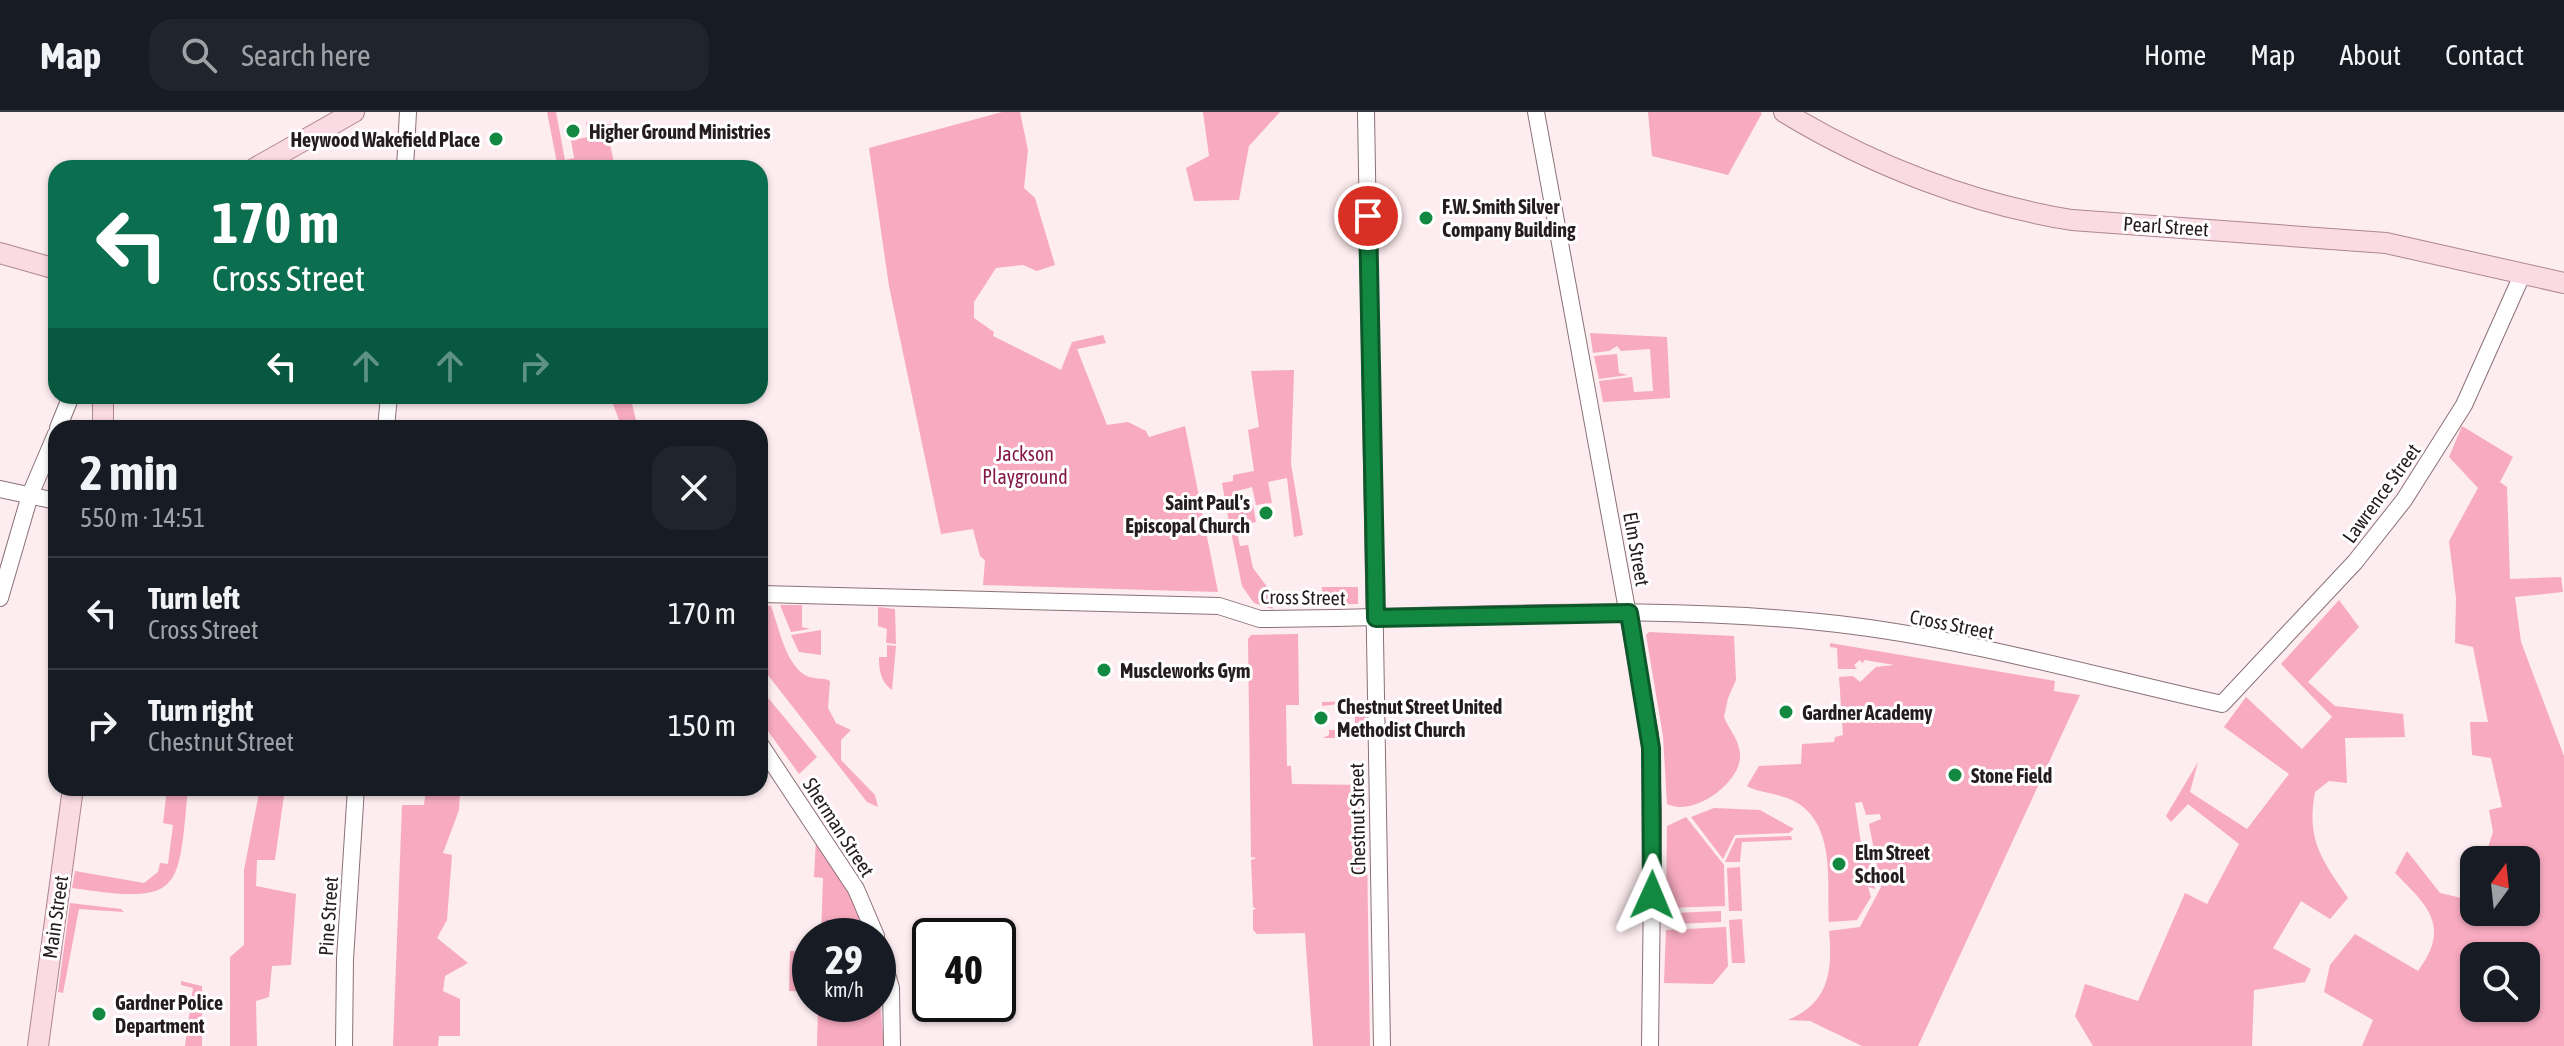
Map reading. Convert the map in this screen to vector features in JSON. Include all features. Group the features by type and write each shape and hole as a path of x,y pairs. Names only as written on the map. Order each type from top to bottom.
{"main road":[{"path":"269,160 354,112"},
{"name":"Pearl Street","path":"1784,112 1887,164 2026,212 2072,220 2367,241 2442,253 2564,283"},
{"path":"0,253 48,267"},
{"name":"Main Street","path":"38,1046 72,796"}],"street":[{"path":"405,160 408,112"},
{"name":"Chestnut Street","path":"1366,112 1382,1046"},
{"name":"Elm Street","path":"1536,112 1629,613 1652,761 1650,1046"},
{"name":"Lawrence Street","path":"2222,704 2355,562 2403,502 2464,405 2523,273"},
{"path":"0,598 30,495 48,453"},
{"path":"0,489 48,499"},
{"name":"Cross Street","path":"768,594 1219,606 1260,619 1629,613 1855,627 2078,670 2222,704"},
{"name":"Sherman Street","path":"768,756 856,889 868,918"},
{"name":"Pine Street","path":"344,1046 345,959 355,796"},
{"path":"892,1022 892,1046"}],"green space":[{"path":"547,112 556,112 565,160 556,160"},
{"name":"Jackson Playground","path":"1002,112 1020,112 1028,150 1024,188 1035,198 1055,265 1037,271 1023,265 996,268 974,302 974,318 994,332 993,336 1061,370 1072,342 1103,335 1106,343 1077,349 1107,425 1128,422 1146,431 1149,437 1185,426 1218,592 983,585 985,560 980,556 973,529 941,534 889,286 869,148"},
{"path":"1203,112 1280,112 1249,146 1239,200 1194,201 1186,168 1209,156"},
{"path":"1648,112 1762,113 1728,175 1652,156"},
{"path":"586,122 616,125 610,144 613,160 565,160 574,158 571,140 589,137"},
{"path":"1590,333 1667,337 1670,398 1603,402 1599,381 1632,377 1634,392 1653,391 1650,349 1621,351 1617,346 1609,351 1593,353"},
{"path":"1617,354 1619,373 1628,375 1599,379 1594,356"},
{"path":"1294,370 1291,464 1303,535 1294,537 1287,478 1268,482 1272,503 1256,505 1252,487 1233,492 1235,503 1226,505 1222,483 1233,481 1233,475 1254,471 1248,430 1259,427 1251,371"},
{"path":"613,404 632,404 636,420 619,420"},
{"path":"2462,426 2513,457 2500,482 2507,487 2510,579 2561,577 2563,592 2515,597 2521,642 2564,756 2564,1046 2362,1046 2373,1020 2324,992 2330,965 2355,934 2418,971 2428,955 2434,929 2425,907 2395,873 2407,851 2440,893 2460,898 2460,926 2540,926 2540,846 2488,846 2493,832 2489,810 2502,807 2491,758 2472,755 2470,722 2488,722 2473,647 2455,643 2456,598 2449,541 2478,488 2449,457"},
{"path":"1237,499 1244,507 1253,505 1256,522 1236,527 1240,546 1248,545 1253,568 1268,588 1273,609 1254,603 1242,586 1226,507 1238,505"},
{"path":"1322,587 1358,587 1358,604 1323,604"},
{"path":"2339,600 2359,627 2308,682 2335,706 2403,714 2405,737 2345,738 2347,783 2329,781 2315,792 2313,823 2318,849 2348,898 2330,919 2301,901 2273,948 2311,969 2305,982 2254,990 2252,1046 2093,1046 2075,1016 2085,984 2138,1001 2185,893 2207,904 2239,844 2188,804 2171,822 2166,816 2198,762 2190,792 2247,829 2289,774 2224,727 2246,697 2302,749 2332,717 2281,664"},
{"path":"780,605 802,605 802,627 810,629 791,632"},
{"path":"768,606 771,606 792,662 808,677 830,681 828,708 836,723 851,730 841,740 841,760 875,795 878,807 867,802 768,675"},
{"path":"878,607 895,609 896,644 886,643 887,629 878,626"},
{"path":"821,630 821,655 799,652 791,635"},
{"path":"1649,632 1734,636 1736,680 1724,717 1739,747 1740,758 1723,788 1689,806 1667,804 1663,736 1646,635"},
{"path":"1298,634 1299,705 1286,705 1287,766 1291,766 1292,784 1366,785 1370,1046 1313,1046 1305,933 1257,934 1253,930 1253,910 1256,909 1253,907 1251,860 1257,858 1251,857 1248,639 1251,635"},
{"path":"1830,643 2055,681 2054,691 2080,695 1918,1046 1862,1046 1810,1021 1788,1020 1812,1005 1825,985 1830,960 1829,931 1860,927 1881,887 1869,824 1881,819 1880,814 1866,815 1862,802 1855,803 1861,844 1867,844 1875,889 1868,887 1871,897 1857,920 1829,922 1826,855 1817,824 1794,801 1747,786 1759,766 1801,764 1802,744 1834,742 1835,737 1843,735 1839,677 1853,676 1860,682 1876,667 1894,665 1865,660 1862,663 1860,660 1854,665 1857,669 1838,669 1837,648 1830,647"},
{"path":"887,645 896,646 892,690 883,680 879,667 879,657 887,657"},
{"path":"768,698 817,757 799,774 768,731"},
{"path":"1365,701 1366,738 1323,738 1329,735 1329,730 1355,730 1355,707 1340,707 1339,704 1322,706 1322,702"},
{"path":"166,796 187,796 181,849 176,869 168,883 155,891 136,894 72,888 75,871 144,883 158,872 160,863 168,864 173,825 163,823"},
{"path":"258,796 284,796 275,860 257,860 256,886 296,894 291,965 272,966 269,997 256,1001 257,1046 230,1046 230,957 244,945 244,870"},
{"path":"425,796 460,796 459,810 443,853 452,855 447,920 437,938 468,963 445,976 443,991 460,999 460,1036 439,1036 438,1046 393,1046 402,805 424,805"},
{"path":"1714,808 1760,810 1794,829 1789,833 1735,835 1723,859 1691,817"},
{"path":"1686,817 1724,865 1725,906 1666,908 1667,826"},
{"path":"1791,836 1792,840 1742,842 1740,862 1725,862 1736,838"},
{"path":"816,839 848,890 859,918 822,918 823,878 814,877"},
{"path":"1740,867 1742,911 1729,911 1727,868"},
{"path":"70,903 121,909 124,912 79,909 63,993 58,992"},
{"path":"1721,911 1721,922 1674,924 1672,920 1673,913"},
{"path":"1742,919 1745,963 1732,963 1729,920"},
{"path":"1726,927 1728,966 1713,984 1664,983 1666,930"},
{"path":"790,951 792,951 792,991 789,991"},
{"path":"181,981 202,986 202,1046 185,1046 193,988 181,985"},
{"path":"818,1022 882,1022 884,1046 817,1046"}],"place":[{"name":"Higher Ground Ministries","path":"573,131"},
{"name":"Heywood Wakefield Place","path":"496,139"},
{"name":"F.W. Smith Silver Company Building","path":"1426,218"},
{"name":"Saint Paul's Episcopal Church","path":"1266,513"},
{"name":"Muscleworks Gym","path":"1104,670"},
{"name":"Gardner Academy","path":"1786,712"},
{"name":"Chestnut Street United Methodist Church","path":"1321,718"},
{"name":"Stone Field","path":"1955,775"},
{"name":"Elm Street School","path":"1839,864"},
{"name":"Gardner Police Department","path":"99,1014"}],"route":[{"path":"1368,216 1376,618 1629,613 1651,748 1652,895"}]}
